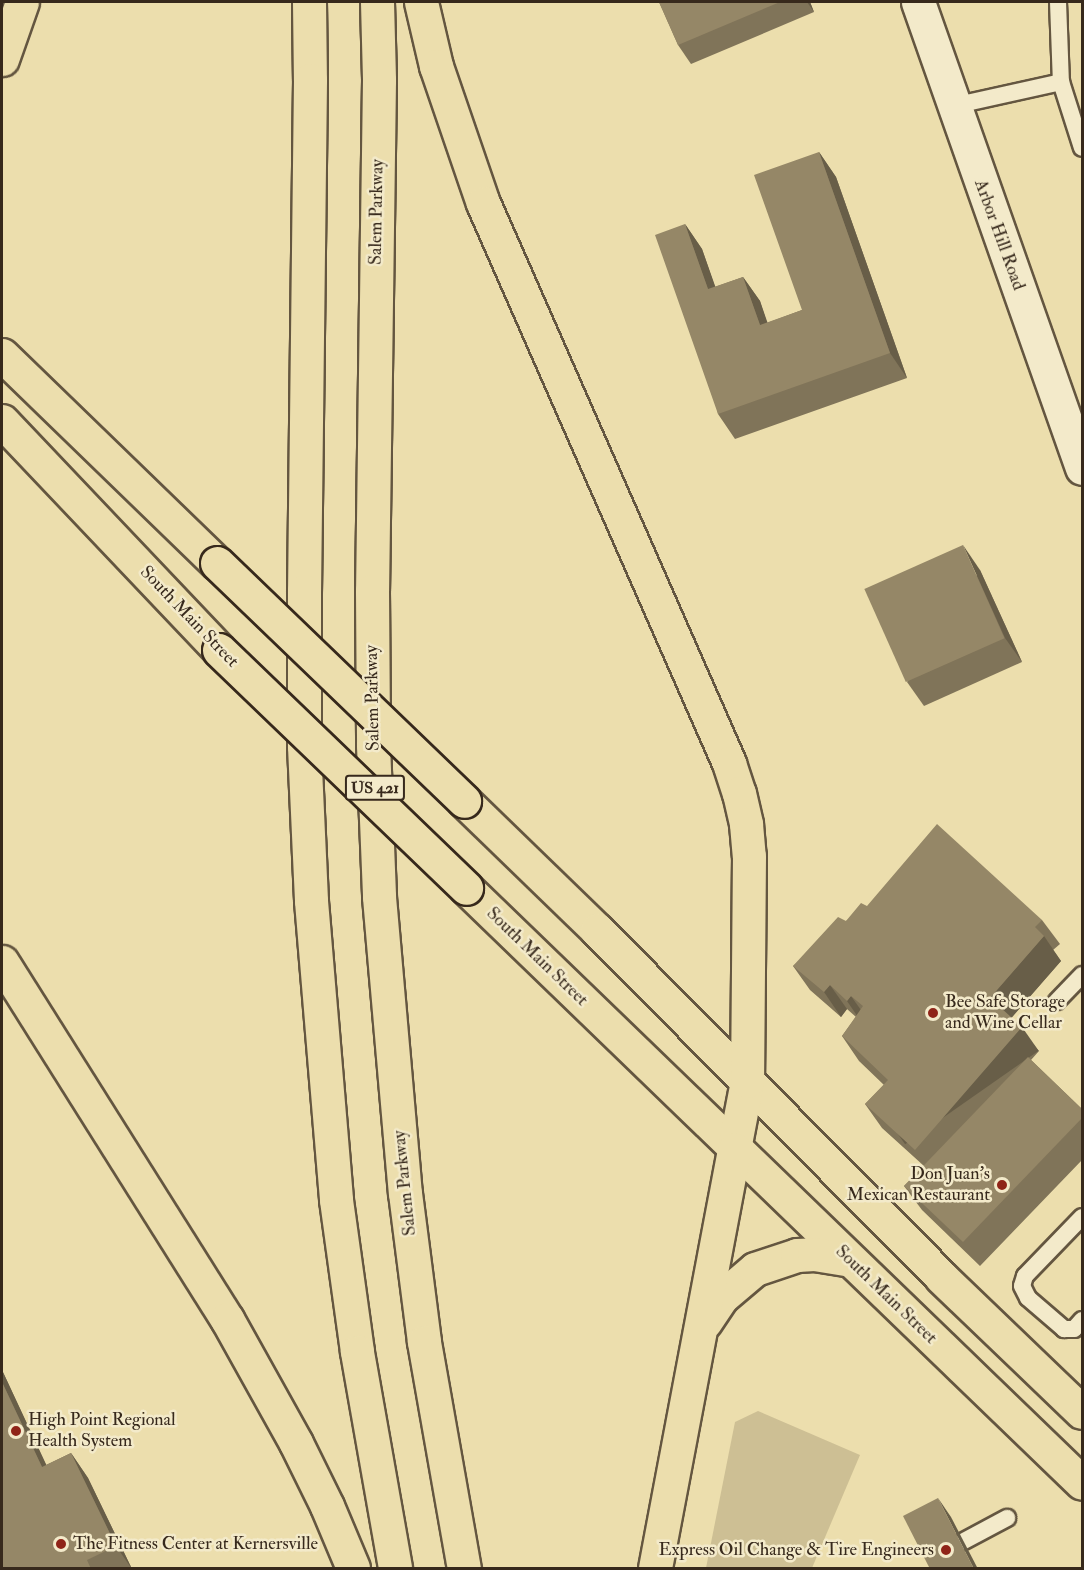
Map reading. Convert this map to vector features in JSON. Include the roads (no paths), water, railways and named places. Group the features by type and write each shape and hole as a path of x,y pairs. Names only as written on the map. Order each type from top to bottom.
{"main road":[{"path":"2,59 22,2"},
{"path":"309,2 304,747 311,901 336,1200 357,1352 395,1569"},
{"name":"Salem Parkway","path":"377,2 379,80 372,615 373,745 379,897 405,1193 424,1342 464,1569"},
{"path":"421,2 436,66 483,203 729,763 740,793 746,824 749,856 747,1081 656,1569"},
{"path":"2,355 464,801 942,1277 1083,1412"},
{"name":"South Main Street","path":"2,421 219,650 1083,1483"},
{"path":"2,962 233,1329 301,1454 352,1569"},
{"path":"700,1329 722,1297 755,1269 797,1255 814,1254 850,1260"}],"street":[{"name":"Arbor Hill Road","path":"918,2 1083,468"}],"lane":[{"path":"1058,2 1061,82 1083,148"},
{"path":"953,106 1061,82"},
{"path":"1057,1002 1083,975"},
{"path":"1083,1217 1025,1276 1022,1286 1028,1298 1064,1329 1074,1329 1083,1320"},
{"path":"964,1541 1007,1518"}],"place":[{"name":"Bee Safe Storage and Wine Cellar","path":"933,1013"},
{"name":"Don Juan's Mexican Restaurant","path":"1002,1185"},
{"name":"High Point Regional Health System","path":"16,1431"},
{"name":"The Fitness Center at Kernersville","path":"61,1544"},
{"name":"Express Oil Change & Tire Engineers","path":"946,1550"}]}
